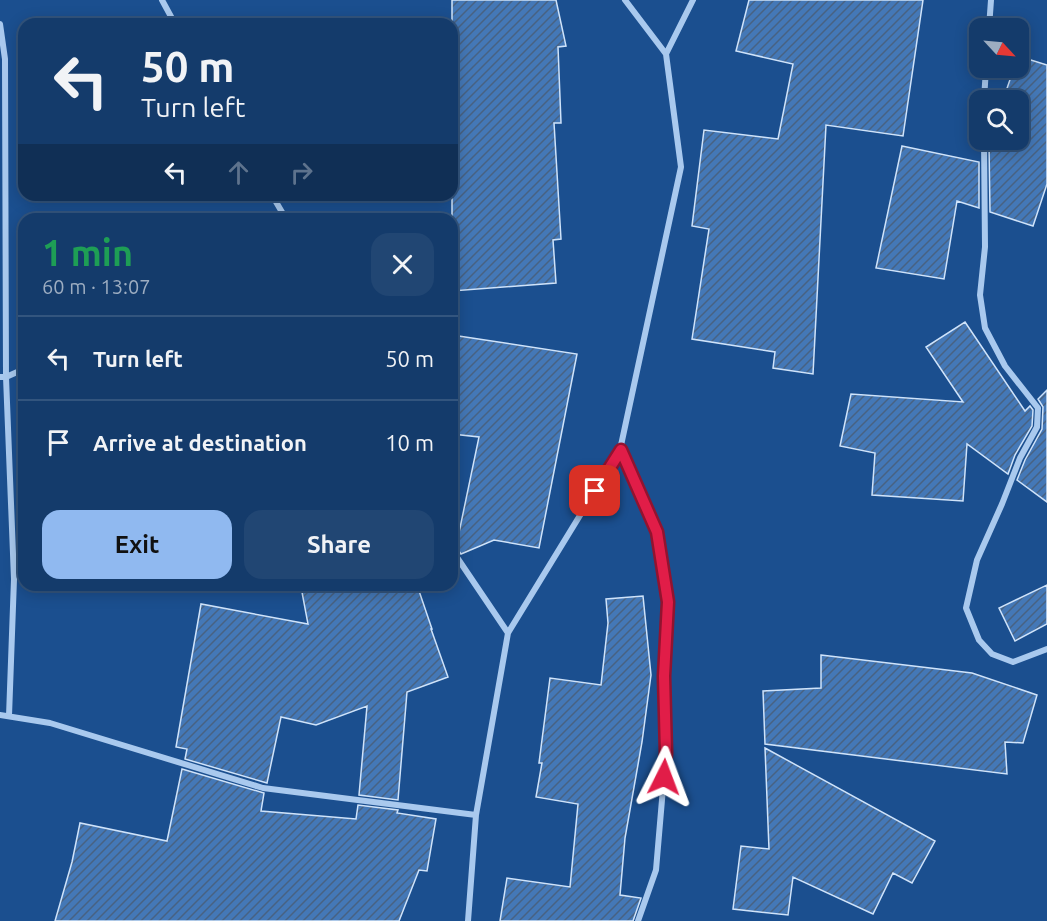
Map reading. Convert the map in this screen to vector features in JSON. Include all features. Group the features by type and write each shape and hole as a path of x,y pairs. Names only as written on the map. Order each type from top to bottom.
{"street":[{"path":"162,0 172,18"},
{"path":"468,921 476,814 508,633 621,450 681,167 666,54 625,0"},
{"path":"666,54 693,0"},
{"path":"990,18 991,0"},
{"path":"0,24 5,59 3,377 14,579 9,716"},
{"path":"984,150 985,247 981,296 985,328 1005,366 1038,408 1037,427 1020,458 977,560 966,608 979,640 992,654 1013,662 1047,649"},
{"path":"3,377 18,371"},
{"path":"621,450 657,532 668,602 664,676 666,753 656,870 638,921"},
{"path":"458,559 508,633"},
{"path":"0,715 50,723 263,788 476,814"}],"building":[{"path":"452,0 556,0 566,46 558,47 561,123 554,123 561,239 553,240 556,283 458,291 458,213 452,213 452,201 458,201 458,18 452,18"},
{"path":"749,0 923,0 903,136 826,125 813,374 773,368 775,352 692,339 709,229 692,226 704,130 778,139 793,64 736,51"},
{"path":"1029,59 1047,65 1047,184 1033,226 990,212 989,150 1029,150 1029,90 1006,90 1011,78 1029,78"},
{"path":"902,146 979,162 979,208 957,201 944,279 876,268"},
{"path":"965,322 1025,411 1030,406 1033,410 1032,426 1015,455 1008,474 967,444 963,501 872,495 875,453 840,446 851,394 963,402 926,347"},
{"path":"458,336 577,354 539,548 494,540 461,554 458,550 458,537 479,437 458,435"},
{"path":"1047,390 1047,502 1017,480 1042,429 1043,407 1038,399"},
{"path":"1047,585 1047,624 1015,641 999,608"},
{"path":"302,591 419,591 448,677 407,692 398,800 359,795 367,706 316,725 281,717 267,783 185,759 187,749 176,747 201,604 308,624"},
{"path":"643,596 651,675 625,838 620,895 641,898 633,921 500,921 507,878 570,887 578,804 536,797 542,763 539,763 550,678 601,685 608,623 606,599"},
{"path":"821,655 972,673 1037,695 1023,743 1005,742 1007,774 765,744 763,691 821,688"},
{"path":"765,748 935,841 912,883 893,873 873,914 793,877 788,915 733,909 741,846 769,849"},
{"path":"182,769 264,793 261,811 356,819 358,805 398,810 397,813 436,819 427,871 419,870 399,921 55,921 72,862 80,823 167,841"}],"route":[{"path":"595,491 621,450 657,532 668,602 664,676 666,753 664,777"}]}
